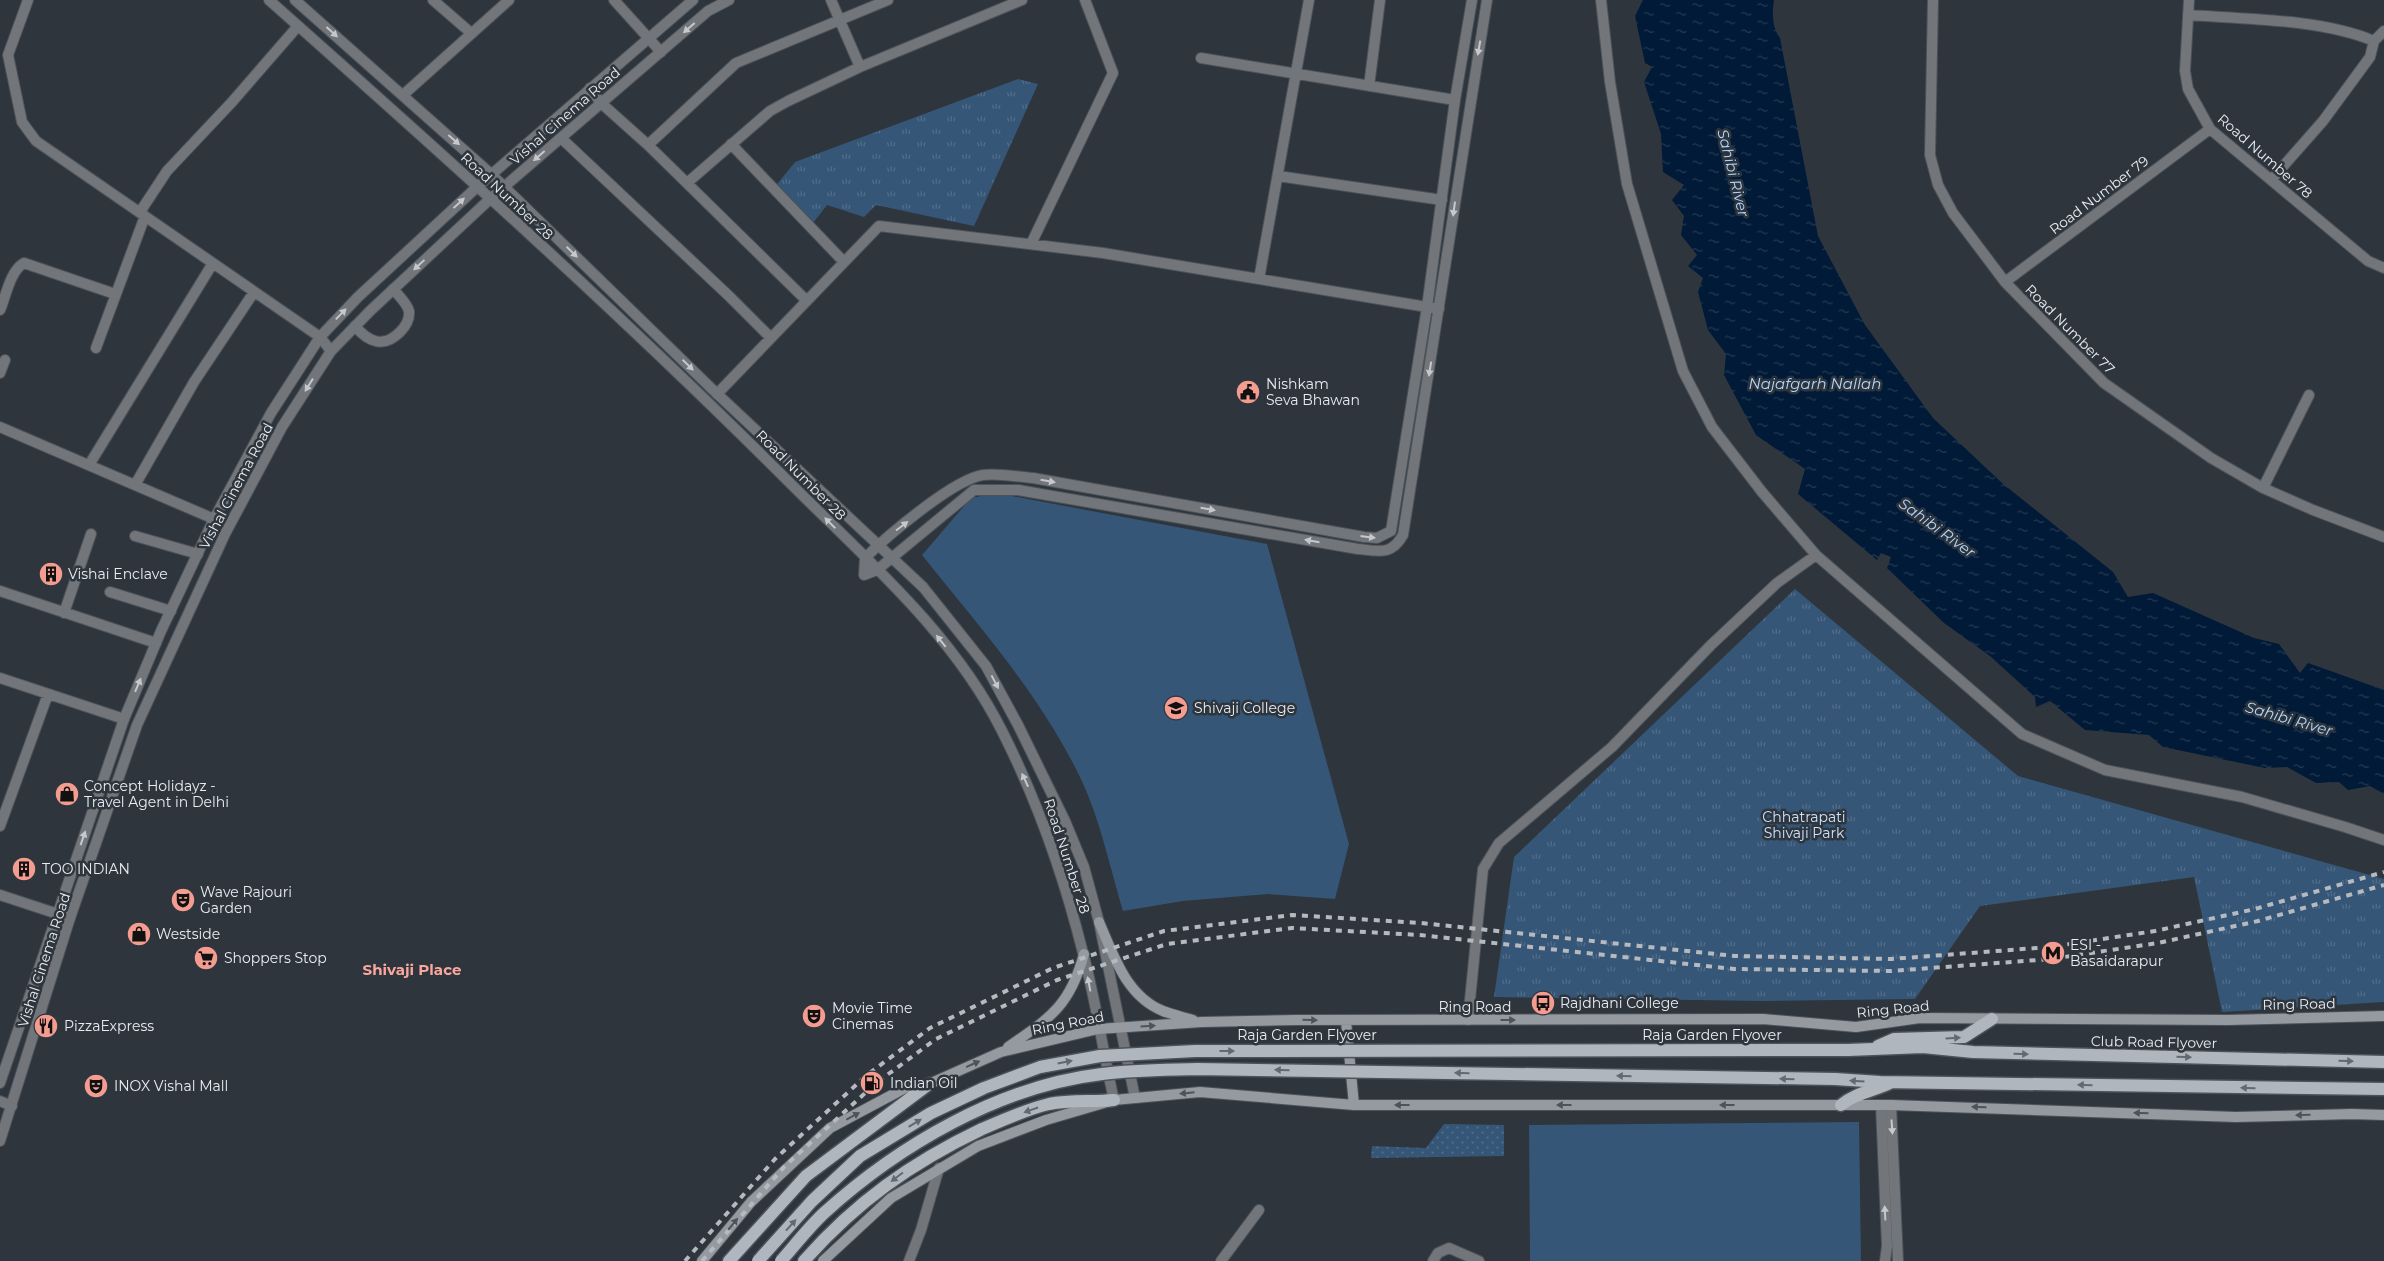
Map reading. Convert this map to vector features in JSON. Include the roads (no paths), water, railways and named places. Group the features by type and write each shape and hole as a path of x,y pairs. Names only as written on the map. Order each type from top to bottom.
{"main road":[{"path":"1099,922 1124,978 1141,998 1164,1011 1202,1022"},
{"path":"1001,1052 1044,1022 1059,1007 1077,980 1084,954"},
{"name":"Ring Road","path":"702,1261 751,1202 830,1128 905,1088 929,1084 1001,1052 1098,1028 1202,1022 1468,1020 1763,1020 1856,1027 1920,1018 2228,1020 2384,1016"},
{"path":"1871,1049 1894,1040 1964,1037 1992,1019"},
{"path":"1346,1021 1354,1105"},
{"name":"Raja Garden Flyover","path":"758,1261 812,1201 860,1156 940,1109 984,1088 1040,1067 1100,1056 1196,1050 1848,1050 1923,1047"},
{"name":"Club Road Flyover","path":"1923,1047 1973,1052 2384,1062"},
{"path":"781,1261 823,1214 874,1170 935,1132 986,1107 1043,1086 1101,1074 1197,1069 2384,1089"},
{"path":"1841,1106 1850,1098 1875,1091 1886,1082"},
{"path":"729,1261 806,1176 929,1084"},
{"path":"804,1261 826,1236 868,1198 913,1165 953,1143 1003,1120 1050,1104 1200,1092 1354,1105 1886,1105 2236,1117 2384,1115"},
{"path":"823,1261 891,1198 978,1146 1046,1120 1114,1100"}],"street":[{"path":"28,0 4,54 22,122 36,140 320,337 331,351"},
{"name":"Road Number 28","path":"269,0 477,186 729,422 865,558 864,575 877,570 908,601 969,675 1002,730 1045,827 1084,954 1114,1100"},
{"name":"Road Number 28","path":"295,0 492,174 717,394 923,587 986,666 1018,725 1065,821 1084,867 1099,922 1135,1098"},
{"path":"433,0 472,34"},
{"path":"403,95 508,0"},
{"path":"614,0 661,52"},
{"name":"Vishal Cinema Road","path":"0,1083 124,719 161,631 214,519 271,413 320,337 358,297 477,186 693,0"},
{"name":"Vishal Cinema Road","path":"0,1141 70,918 137,725 225,534 282,427 331,351 393,289 504,186 708,11 729,0"},
{"path":"831,0 860,67"},
{"path":"648,145 736,63 888,0"},
{"path":"687,184 770,111 860,67 1022,0"},
{"path":"1031,244 1112,73 1085,0"},
{"path":"1259,279 1309,0"},
{"path":"1369,86 1380,0"},
{"path":"865,558 953,487 968,479 983,475 1000,474 1033,478 1346,534 1377,538 1391,531 1404,459 1455,100 1472,0"},
{"path":"877,570 974,490 1018,490 1164,514 1344,547 1387,552 1397,546 1403,536 1487,0"},
{"path":"1601,0 1610,82 1627,184 1683,371 1712,427 1762,492 1816,555 2022,734 2104,770 2242,797 2384,840"},
{"name":"Road Number 77","path":"1933,0 1930,156 1938,185 1953,213 2005,282 2104,383 2211,458 2263,488 2313,510 2384,537"},
{"name":"Road Number 78","path":"2189,0 2185,71 2188,89 2210,129 2368,261 2384,268"},
{"path":"2188,14 2296,24 2356,34 2374,41"},
{"path":"96,348 142,214 167,171 232,102 298,26"},
{"path":"2271,180 2323,122 2370,57 2374,41 2384,31"},
{"path":"1201,58 1455,100"},
{"path":"590,88 602,103 648,145 807,301"},
{"name":"Road Number 79","path":"2005,282 2210,129"},
{"path":"561,138 771,338"},
{"path":"731,144 844,262"},
{"path":"1278,176 1442,200"},
{"path":"717,394 879,226 1103,253 1439,309"},
{"path":"0,310 13,276 19,266 24,263 115,294"},
{"path":"89,465 213,263"},
{"path":"355,326 361,333 373,340 383,343 392,341 406,327 409,319 409,310 393,289"},
{"path":"135,485 194,382 254,292"},
{"path":"0,373 5,360"},
{"path":"2263,488 2309,395"},
{"path":"0,428 214,519"},
{"path":"1404,459 1415,460"},
{"path":"983,475 984,490"},
{"path":"1164,514 1166,502"},
{"path":"64,613 91,534"},
{"path":"1344,547 1346,534"},
{"path":"135,536 198,554"},
{"path":"1468,1020 1483,869 1499,843 1612,747 1711,645 1777,583 1816,555"},
{"path":"0,592 156,643"},
{"path":"110,592 171,611"},
{"path":"161,631 177,636"},
{"path":"0,678 137,725"},
{"path":"0,826 48,694"},
{"path":"1045,827 1065,821"},
{"path":"0,895 70,918"},
{"path":"0,1101 12,1106"},
{"path":"1885,1261 1887,1246 1886,1105"},
{"path":"1886,1105 1898,1261"},
{"path":"909,1261 921,1230 939,1168"},
{"path":"1221,1261 1260,1210"},
{"path":"1433,1261 1438,1253 1449,1248 1479,1261"}],"water":[{"name":"Najafgarh Nallah","path":"1643,0 1774,0 1774,25 1780,38 1818,236 1865,325 1933,418 2002,483 2113,572 2128,597 2153,593 2254,638 2279,644 2300,673 2308,663 2384,690 2384,794 2370,786 2348,790 2339,782 2316,783 2287,767 2265,768 2163,747 2149,735 2085,730 2050,701 2036,707 2035,697 1990,656 1944,623 1887,568 1891,557 1881,553 1877,560 1798,494 1805,469 1756,435 1724,375 1726,354 1708,330 1698,292 1703,278 1688,266 1697,255 1681,235 1684,216 1672,200 1684,185 1663,172 1661,134 1644,82 1652,67 1645,63 1635,16"}],"railway":[{"path":"685,1261 775,1159 867,1075 930,1028 1053,968 1164,931 1292,915 1421,923 1735,956 1891,959 2050,947 2155,931 2255,909 2384,872"},
{"path":"702,1261 784,1167 875,1084 936,1039 1057,980 1167,944 1292,928 1420,935 1734,969 1891,971 2051,959 2158,943 2258,921 2384,885"}],"place":[{"name":"Nishkam Seva Bhawan","path":"1248,392"},
{"name":"Vishai Enclave","path":"51,574"},
{"name":"Shivaji College","path":"1176,708"},
{"name":"Concept Holidayz - Travel Agent in Delhi","path":"67,794"},
{"name":"TOO INDIAN","path":"24,869"},
{"name":"Wave Rajouri Garden","path":"183,900"},
{"name":"Westside","path":"139,934"},
{"name":"ESI - Basaidarapur","path":"2053,953"},
{"name":"Shoppers Stop","path":"206,958"},
{"name":"Rajdhani College","path":"1543,1003"},
{"name":"Movie Time Cinemas","path":"814,1016"},
{"name":"PizzaExpress","path":"46,1026"},
{"name":"Indian Oil","path":"872,1083"},
{"name":"INOX Vishal Mall","path":"96,1086"}],"district":[{"name":"Shivaji Place","path":"412,970"}],"water label":[{"name":"Sahibi River","path":"1733,173"},
{"name":"Sahibi River","path":"1937,528"},
{"name":"Sahibi River","path":"2289,719"}],"park label":[{"name":"Chhatrapati Shivaji Park","path":"1804,826"}]}
